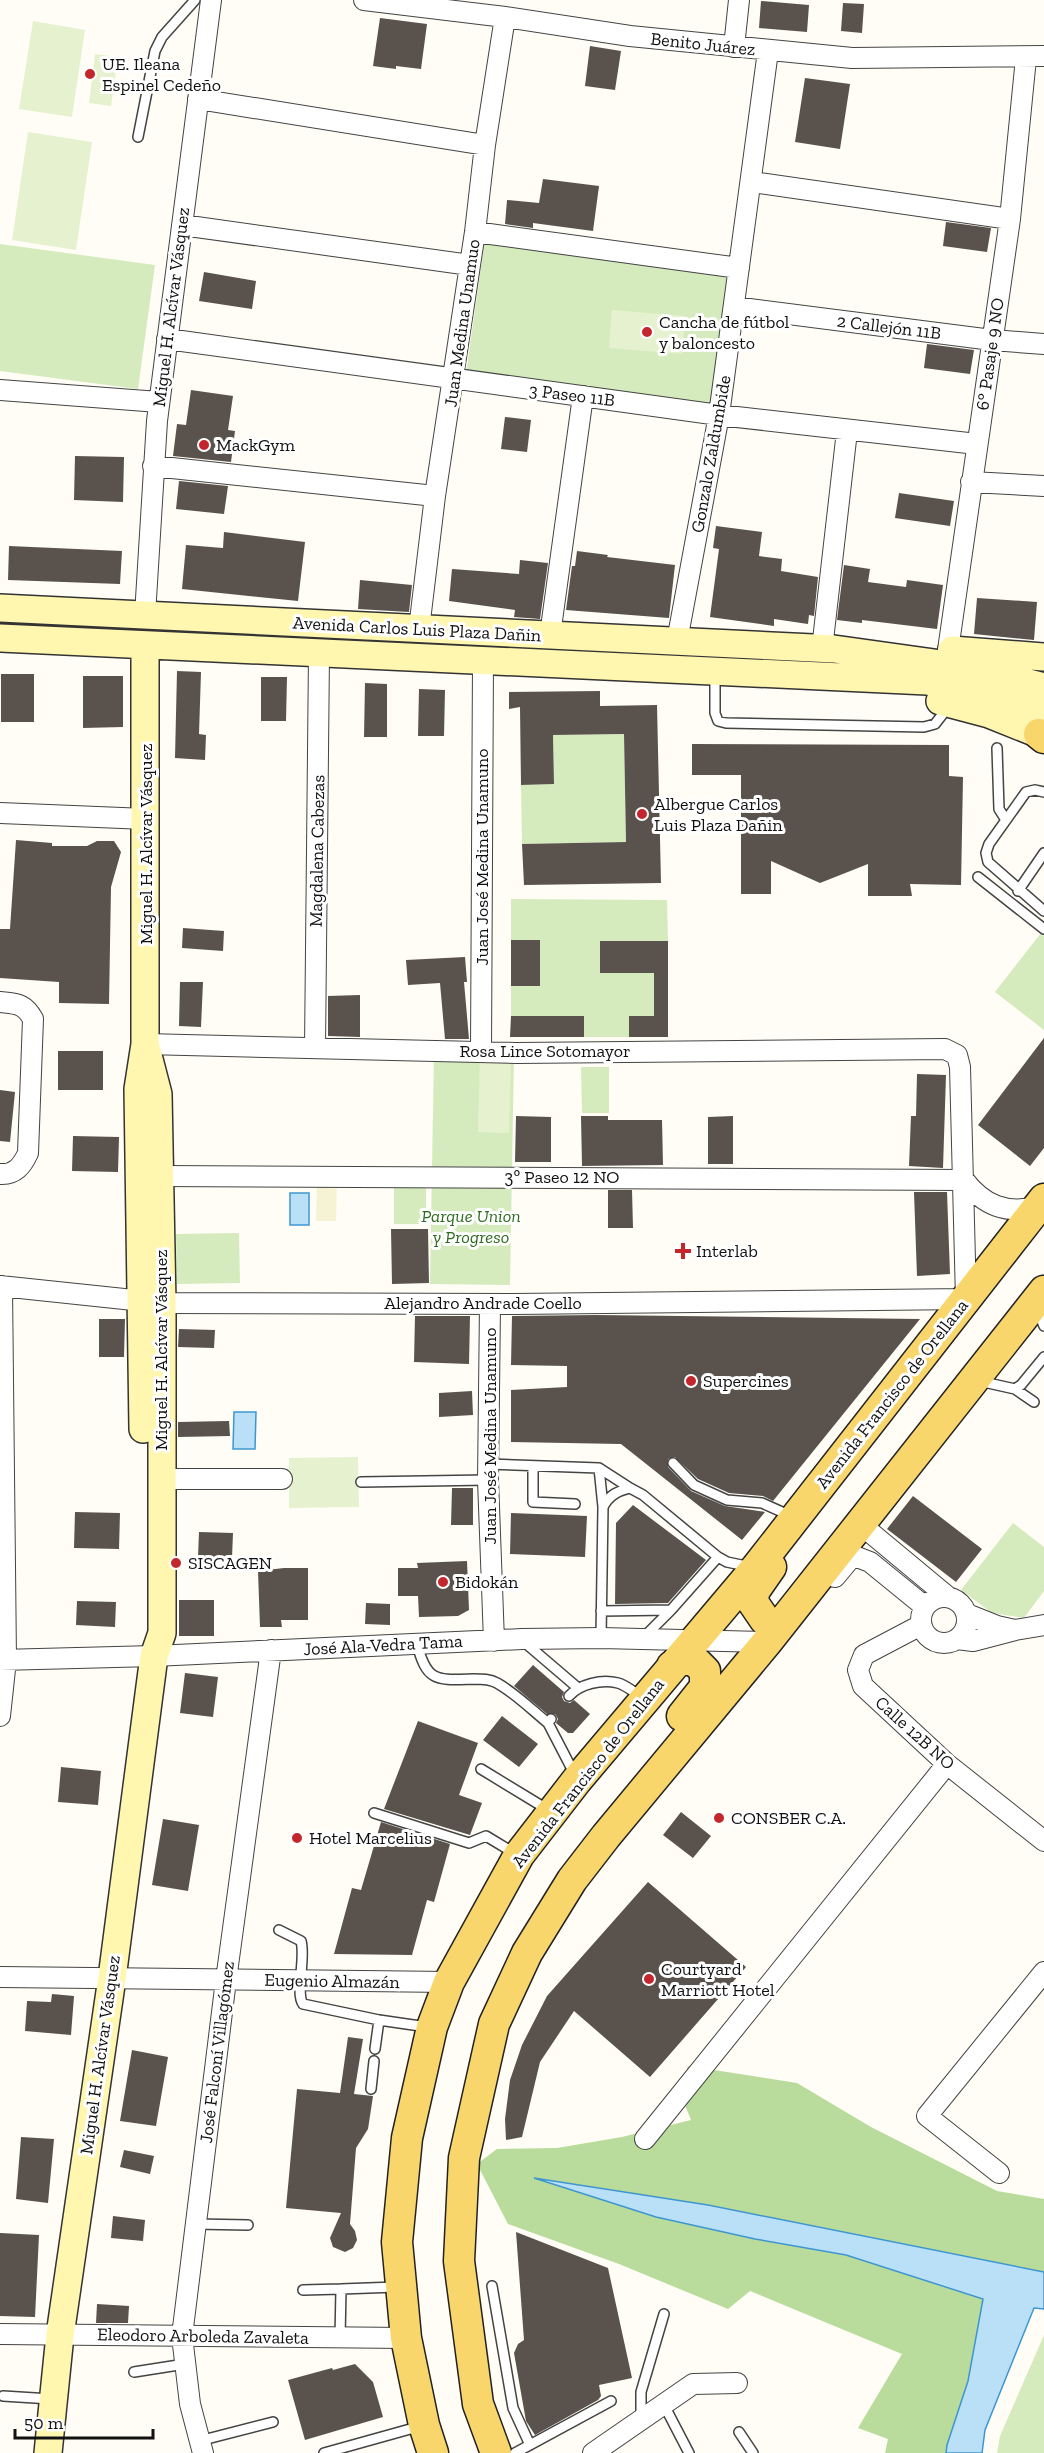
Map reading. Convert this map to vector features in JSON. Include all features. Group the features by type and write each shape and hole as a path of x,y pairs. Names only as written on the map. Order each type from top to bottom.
{"main road":[{"name":"Avenida Carlos Luis Plaza Dañin","path":"0,608 828,649 970,668 1044,687"},
{"name":"Avenida Carlos Luis Plaza Dañin","path":"0,638 715,673 927,681 1018,699 1043,729"},
{"name":"Miguel H. Alcívar Vásquez","path":"48,2453 60,2335 112,1978 154,1656 162,1633 160,1479 138,1089 145,1044 146,645"},
{"name":"Avenida Carlos Luis Plaza Dañin","path":"828,649 891,646 1038,658"},
{"name":"Avenida Carlos Luis Plaza Dañin","path":"830,678 951,703 1043,729"},
{"name":"Miguel H. Alcívar Vásquez","path":"145,1044 158,1094 160,1176 151,1302 147,1635 154,1656"},
{"name":"Avenida Francisco de Orellana","path":"428,2439 406,2338 397,2242 406,2138 432,2028 449,1982 519,1855 577,1780 756,1568 1041,1203"},
{"path":"496,2453 478,2404 459,2261 464,2158 494,2024 527,1953 572,1880 606,1836 773,1634 973,1380 1042,1312"},
{"path":"773,1634 752,1602 755,1590 830,1493 849,1451"},
{"path":"606,1836 623,1788 705,1687 705,1671 697,1662 681,1660 672,1666"}],"street":[{"name":"Miguel H. Alcívar Vásquez","path":"145,615 159,402 211,0"},
{"name":"Benito Juárez","path":"364,0 505,17 630,36 768,51 852,58 1035,57"},
{"path":"734,47 739,0"},
{"name":"Juan Medina Unamuo","path":"420,629 435,496 476,232 485,145 505,17"},
{"name":"Gonzalo Zaldumbide","path":"677,641 719,415 768,51"},
{"name":"6° Pasaje 9 NO","path":"948,650 1035,57"},
{"path":"198,99 485,145"},
{"path":"752,183 1010,219"},
{"path":"182,225 470,265"},
{"path":"476,232 740,268"},
{"name":"2 Callejón 11B","path":"734,307 992,340 1044,344"},
{"name":"3 Paseo 11B","path":"167,339 719,415 977,444"},
{"path":"0,390 159,402"},
{"path":"549,635 583,396"},
{"path":"828,649 848,431"},
{"path":"153,466 435,496"},
{"path":"971,482 1044,486"},
{"name":"Magdalena Cabezas","path":"315,1048 319,653"},
{"name":"Juan José Medina Unamuno","path":"481,1052 483,661"},
{"path":"0,813 146,819"},
{"path":"0,1002 27,1008 33,1019 28,1153 22,1166 10,1174 0,1174"},
{"name":"Rosa Lince Sotomayor","path":"145,1044 481,1052 945,1049 957,1055 960,1067 964,1180"},
{"name":"3º Paseo 12 NO","path":"160,1176 964,1180"},
{"path":"964,1180 974,1194 988,1204 1004,1210 1021,1210 1041,1203"},
{"path":"964,1180 966,1299"},
{"path":"0,1716 3,1660 1,1286"},
{"name":"Alejandro Andrade Coello","path":"1,1286 151,1302 490,1304 966,1299"},
{"name":"Juan José Medina Unamuno","path":"490,1304 488,1472 494,1641"},
{"path":"160,1479 282,1479"},
{"path":"859,1523 948,1597 960,1603 967,1614 997,1626 1034,1624"},
{"path":"773,1634 800,1621 847,1562 857,1557 870,1562 923,1615"},
{"path":"948,1597 935,1598 923,1615 923,1631 934,1641 946,1643 957,1639 973,1641 1034,1624"},
{"path":"957,1639 965,1630 967,1614"},
{"name":"Calle 12B NO","path":"923,1615 864,1655 858,1670 863,1686 947,1764 1044,1841"},
{"name":"José Ala-Vedra Tama","path":"3,1660 154,1656 522,1639 693,1640 773,1634"},
{"name":"José Falconí Villagómez","path":"201,2447 190,2404 182,2336 270,1650"},
{"path":"645,2139 947,1764"},
{"path":"999,2173 927,2116 1044,1972"},
{"name":"Eugenio Almazán","path":"0,1977 449,1982"},
{"name":"Eleodoro Arboleda Zavaleta","path":"0,2334 406,2338"},
{"path":"592,2453 693,2384 737,2383"}],"lane":[{"path":"138,137 155,51 162,37 195,0"},
{"path":"715,673 715,713 718,721 726,723 924,727 935,724 951,703"},
{"path":"997,748 999,808 1006,820"},
{"path":"1044,792 1035,790 1026,792 989,844 986,853 988,862 1018,891 1044,911"},
{"path":"1018,891 1044,853"},
{"path":"978,877 1044,929"},
{"path":"1015,1389 1044,1357"},
{"path":"973,1380 1015,1389 1034,1402"},
{"path":"674,1463 694,1485 727,1500 762,1503 796,1518"},
{"path":"533,1466 533,1502 575,1504"},
{"path":"361,1482 488,1472 533,1466 598,1468 630,1488 693,1534 718,1557 727,1562 756,1568"},
{"path":"598,1468 603,1507 601,1638"},
{"path":"603,1507 607,1498 630,1488"},
{"path":"641,1639 671,1610 718,1557"},
{"path":"602,1611 671,1610"},
{"path":"522,1639 578,1688"},
{"path":"417,1644 422,1664 438,1679 485,1679 496,1682 549,1721 577,1780"},
{"path":"569,1696 578,1688 600,1683 619,1683 645,1699"},
{"path":"481,1769 552,1812"},
{"path":"374,1813 469,1843 486,1836 519,1855"},
{"path":"279,1930 302,1941 304,1957 300,1998 303,2004 379,2020 432,2028"},
{"path":"375,2049 379,2020"},
{"path":"371,2089 374,2061"},
{"path":"195,2224 248,2225"},
{"path":"303,2290 401,2286"},
{"path":"492,2286 513,2408 530,2445"},
{"path":"340,2338 341,2289"},
{"path":"641,2419 641,2391 664,2314"},
{"path":"135,2372 185,2364"},
{"path":"3,2396 53,2399"},
{"path":"515,2453 611,2402"},
{"path":"664,2405 689,2453"},
{"path":"201,2447 273,2422"},
{"path":"739,2432 753,2453"},
{"path":"324,2453 428,2439"}],"shaded area":[{"path":"317,1181 337,1181 336,1221 316,1221"}],"green space":[{"path":"33,21 85,30 72,117 19,109"},
{"path":"95,54 118,57 111,106 89,103"},
{"path":"28,132 92,142 76,250 12,240"},
{"path":"485,238 732,272 713,409 466,374"},
{"path":"0,244 155,265 138,389 0,371"},
{"name":"Cancha de fútbol y baloncesto","path":"612,310 685,316 682,354 609,348"},
{"path":"624,734 626,842 522,844 521,785 554,784 553,735"},
{"path":"511,899 667,900 668,941 600,941 600,973 654,973 654,1016 629,1016 629,1037 584,1037 584,1016 511,1016 511,986 540,986 540,940 511,940"},
{"path":"1041,933 1044,936 1044,1030 995,992"},
{"name":"Parque Union y Progreso","path":"434,1053 514,1054 510,1285 430,1284"},
{"path":"480,1057 511,1057 509,1133 478,1132"},
{"path":"581,1067 609,1067 609,1113 582,1113"},
{"path":"426,1181 426,1224 394,1224 394,1182"},
{"path":"239,1233 240,1283 177,1284 176,1234"},
{"path":"358,1457 359,1507 289,1508 289,1458"},
{"path":"1013,1523 1044,1547 1044,1591 1024,1618 992,1613 961,1590"},
{"path":"688,2066 797,2083 871,2127 997,2191 1044,2199 1044,2272 708,2205 539,2179 656,2217 846,2255 983,2299 968,2381 946,2453 885,2453 888,2439 858,2428 902,2354 750,2291 728,2309 619,2264 508,2224 477,2164 497,2149 557,2148 622,2137 691,2120 679,2090"},
{"path":"1044,2335 1044,2453 997,2453 1000,2436"}],"water":[{"path":"290,1193 309,1193 309,1225 290,1225"},
{"path":"234,1412 256,1412 255,1449 233,1449"},
{"path":"534,2178 708,2205 1044,2272 1044,2309 1034,2308 985,2430 982,2453 946,2453 968,2381 983,2299 846,2255 755,2239 656,2217"}],"building":[{"path":"761,1 809,5 807,32 759,28"},
{"path":"843,3 864,4 862,33 841,31"},
{"path":"380,18 427,24 421,69 373,66"},
{"path":"590,46 621,51 615,90 585,86"},
{"path":"805,78 850,84 840,149 795,142"},
{"path":"543,179 599,186 593,231 533,223 533,228 505,224 507,200 539,203"},
{"path":"946,222 991,228 987,252 943,246"},
{"path":"204,272 256,281 252,309 199,301"},
{"path":"927,344 974,350 970,374 924,368"},
{"path":"191,390 233,396 228,430 235,431 231,462 173,456 177,424 186,425"},
{"path":"505,417 531,420 527,452 501,449"},
{"path":"75,456 124,457 123,502 74,500"},
{"path":"179,481 228,486 224,514 176,509"},
{"path":"899,493 954,501 950,526 895,518"},
{"path":"716,526 762,532 759,556 782,559 781,571 818,577 814,616 809,615 808,624 774,619 774,626 710,617 719,549 713,548"},
{"path":"224,532 305,542 298,601 182,589 186,545 223,548"},
{"path":"9,546 122,551 120,584 8,580"},
{"path":"577,551 675,565 669,618 566,610 572,566 575,566"},
{"path":"520,560 548,563 540,619 514,617 515,610 449,601 452,569 519,574"},
{"path":"844,565 870,569 868,582 906,587 907,580 943,585 937,629 862,620 862,623 837,620"},
{"path":"360,580 412,585 409,612 358,609"},
{"path":"977,598 1037,602 1034,640 974,634"},
{"path":"177,671 201,672 199,734 206,735 205,760 175,758"},
{"path":"1,674 34,674 34,722 1,722"},
{"path":"83,676 123,676 123,727 83,728"},
{"path":"261,677 287,677 286,721 261,721"},
{"path":"365,683 387,684 387,737 364,737"},
{"path":"419,689 445,690 444,736 418,736"},
{"name":"Albergue Carlos Luis Plaza Dañin","path":"600,691 600,706 657,705 661,883 524,885 522,844 626,842 624,734 553,735 554,784 521,785 520,707 509,709 509,692"},
{"path":"692,744 949,745 949,776 963,777 961,885 910,884 912,896 868,896 868,864 820,883 771,861 771,894 741,894 741,775 692,775"},
{"path":"16,840 52,843 52,846 87,846 97,841 114,841 121,852 111,887 109,1004 59,1003 59,982 0,978 0,929 10,929"},
{"path":"183,928 224,931 223,951 182,948"},
{"path":"511,940 540,940 540,986 511,986"},
{"path":"600,941 668,941 668,1037 629,1037 629,1016 654,1016 654,973 600,973"},
{"path":"465,957 467,982 464,982 469,1039 445,1039 440,983 408,985 406,960"},
{"path":"180,982 203,982 201,1027 179,1026"},
{"path":"360,995 360,1037 328,1036 328,996"},
{"path":"511,1016 584,1016 584,1037 510,1037"},
{"path":"1044,1038 1044,1148 1030,1166 978,1125"},
{"path":"58,1051 103,1051 103,1090 58,1090"},
{"path":"917,1074 946,1075 943,1168 909,1166 911,1116 916,1116"},
{"path":"0,1090 15,1092 10,1142 0,1141"},
{"path":"516,1116 551,1117 551,1162 515,1162"},
{"path":"581,1116 608,1116 608,1120 662,1120 663,1165 582,1166"},
{"path":"733,1116 733,1164 708,1164 708,1117"},
{"path":"73,1136 119,1137 118,1172 72,1171"},
{"path":"608,1190 632,1190 633,1228 608,1228"},
{"path":"914,1192 947,1192 950,1274 917,1276"},
{"path":"391,1229 428,1229 429,1283 392,1284"},
{"path":"415,1316 470,1316 469,1364 414,1362"},
{"name":"Supercines","path":"512,1316 920,1319 773,1501 763,1496 729,1493 698,1479 675,1457 668,1459 668,1467 691,1491 725,1506 765,1512 742,1540 621,1444 511,1442 511,1390 567,1387 567,1366 511,1365"},
{"path":"99,1319 125,1319 124,1357 99,1357"},
{"path":"179,1329 215,1330 214,1348 178,1347"},
{"path":"472,1391 473,1415 439,1417 439,1393"},
{"path":"229,1421 230,1436 178,1437 178,1422"},
{"path":"452,1488 473,1488 473,1525 451,1525"},
{"path":"913,1496 982,1549 956,1582 887,1529"},
{"path":"633,1505 706,1560 668,1603 615,1604 616,1523"},
{"path":"75,1512 120,1513 119,1549 74,1548"},
{"path":"511,1513 587,1516 585,1557 510,1554"},
{"path":"199,1532 233,1533 232,1558 198,1557"},
{"name":"Bidokán","path":"467,1561 469,1610 458,1616 419,1617 418,1596 398,1596 398,1568 418,1568 417,1563"},
{"path":"308,1568 308,1620 281,1620 282,1627 260,1627 258,1571"},
{"path":"179,1600 214,1600 214,1636 179,1636"},
{"path":"77,1601 116,1602 115,1627 76,1625"},
{"path":"366,1603 390,1604 390,1625 365,1624"},
{"path":"533,1665 564,1692 562,1697 564,1701 570,1703 574,1700 590,1714 573,1733 568,1733 556,1723 558,1719 555,1714 547,1714 514,1686"},
{"path":"185,1673 218,1677 213,1717 180,1713"},
{"path":"502,1716 538,1744 519,1767 483,1740"},
{"path":"418,1721 478,1743 459,1795 482,1803 470,1835 384,1809"},
{"path":"61,1767 101,1771 98,1805 58,1802"},
{"path":"681,1812 711,1836 693,1858 663,1835"},
{"path":"163,1819 199,1825 188,1891 152,1885"},
{"path":"381,1822 450,1844 434,1902 427,1900 412,1955 334,1954 352,1888 361,1890"},
{"name":"Courtyard Marriott Hotel","path":"648,1882 746,1967 650,2077 574,2011 540,2062 522,2137 506,2140 505,2119 510,2080 522,2045 547,1996"},
{"path":"52,1994 74,1996 71,2035 25,2031 27,2001 51,2002"},
{"path":"348,2037 363,2039 354,2094 373,2096 368,2129 356,2148 350,2224 357,2240 353,2248 345,2252 333,2247 330,2238 341,2213 286,2208 297,2089 340,2093"},
{"path":"132,2050 168,2057 156,2126 120,2121"},
{"path":"21,2137 54,2139 48,2203 16,2199"},
{"path":"124,2150 154,2156 150,2174 120,2167"},
{"path":"113,2216 145,2220 143,2241 111,2238"},
{"path":"516,2232 608,2268 632,2378 599,2385 601,2396 598,2400 535,2435 526,2421 514,2353 518,2344 524,2340"},
{"path":"0,2233 39,2235 35,2317 0,2316"},
{"path":"97,2304 129,2306 128,2323 96,2323"},
{"path":"355,2364 373,2382 383,2417 305,2440 288,2380"}],"place":[{"name":"UE. Ileana Espinel Cedeño","path":"90,74"},
{"name":"Cancha de fútbol y baloncesto","path":"647,332"},
{"name":"MackGym","path":"204,445"},
{"name":"Albergue Carlos Luis Plaza Dañin","path":"642,814"},
{"name":"Interlab","path":"683,1251"},
{"name":"Supercines","path":"691,1381"},
{"name":"SISCAGEN","path":"176,1563"},
{"name":"Bidokán","path":"443,1582"},
{"name":"CONSBER C.A.","path":"719,1818"},
{"name":"Hotel Marcelius","path":"297,1838"},
{"name":"Courtyard Marriott Hotel","path":"649,1979"}]}
